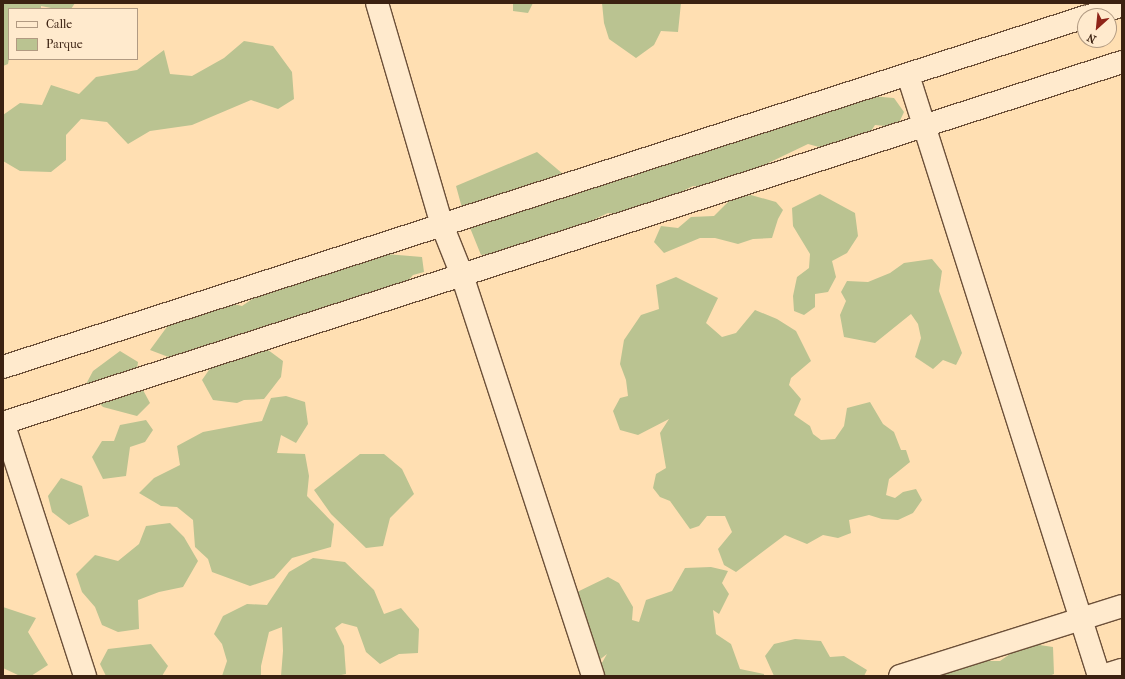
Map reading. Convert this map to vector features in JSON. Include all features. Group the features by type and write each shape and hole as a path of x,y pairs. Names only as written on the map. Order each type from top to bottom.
{"street":[{"path":"376,3 442,225 462,275 593,676"},
{"path":"3,368 1077,20"},
{"path":"85,676 3,423 1122,62"},
{"path":"908,75 1081,619 1101,676 1122,670"},
{"path":"900,676 1122,606"}],"green space":[{"path":"3,3 75,3 72,8 51,8 41,6 41,8 8,8 9,60 8,64 3,66"},
{"path":"513,3 533,3 528,13 513,11"},
{"path":"602,3 681,3 678,32 661,31 654,45 636,58 609,39 604,23"},
{"path":"244,41 273,46 292,72 294,99 278,109 251,100 192,125 150,131 128,144 107,122 81,119 66,135 66,160 51,172 20,171 3,161 3,115 20,103 42,105 51,85 79,94 96,77 137,70 164,50 170,74 192,76 224,58"},
{"path":"858,95 894,98 904,112 897,127 875,125 867,137 830,150 808,144 716,188 693,186 629,216 608,213 574,229 518,251 481,255 462,208 456,186 537,152 563,174 586,190 626,168 632,178 644,167"},
{"path":"820,194 855,213 858,236 847,253 832,261 836,277 828,292 815,294 815,307 804,315 794,311 793,296 797,277 809,268 810,254 793,226 792,208"},
{"path":"751,195 776,202 783,210 778,219 772,238 753,239 738,244 715,238 700,238 664,253 654,242 661,226 678,228 691,217 714,216 730,200"},
{"path":"386,254 422,257 424,272 413,275 401,289 171,358 150,350 172,320 213,299 242,306 276,283"},
{"path":"932,259 942,271 939,291 962,353 956,365 943,360 933,369 915,357 921,338 918,324 911,314 875,343 844,337 840,315 846,301 841,292 847,281 868,282 890,273 904,263"},
{"path":"676,277 718,298 706,323 722,337 736,333 755,310 777,319 796,331 811,361 791,378 789,385 801,399 794,415 810,426 813,434 821,440 835,439 844,426 847,408 870,402 883,424 894,432 901,450 906,450 910,462 889,479 886,495 895,498 903,492 916,489 922,500 913,513 898,520 882,519 869,515 849,520 851,533 838,538 823,535 807,544 785,535 736,572 724,565 718,549 732,532 725,516 707,516 699,526 690,529 670,501 660,497 653,488 656,474 666,468 660,433 669,419 638,435 620,430 613,411 620,398 628,396 626,380 620,364 624,340 641,315 659,309 656,285"},
{"path":"264,347 283,361 281,377 264,399 244,400 237,403 213,400 202,380 209,370 234,353"},
{"path":"120,351 138,362 136,377 150,403 137,416 103,407 84,388 93,371"},
{"path":"286,396 305,402 308,424 296,443 281,435 277,453 305,454 309,476 307,496 334,524 331,547 292,558 274,578 250,586 212,572 208,559 195,547 193,520 177,507 161,506 139,493 154,478 180,465 177,446 203,432 262,421 271,398"},
{"path":"146,420 153,430 145,442 130,447 126,476 103,479 92,457 102,441 114,441 120,425"},
{"path":"360,454 384,454 402,469 414,494 390,518 383,546 366,548 331,514 314,490"},
{"path":"61,478 82,486 89,516 69,525 52,512 48,496"},
{"path":"170,523 184,537 198,561 183,587 159,592 138,600 139,629 118,632 102,625 95,607 82,592 76,574 95,555 118,561 139,544 146,526"},
{"path":"313,558 345,562 374,590 384,614 401,608 419,629 418,653 399,654 380,664 366,652 357,627 342,623 335,628 344,646 346,674 336,676 281,676 283,651 282,627 269,632 261,666 261,676 222,676 227,661 222,644 214,634 223,616 247,604 267,605 289,572"},
{"path":"711,567 728,571 722,583 729,594 719,614 713,610 716,634 731,644 740,669 764,674 764,676 602,676 599,668 607,654 598,661 575,593 608,577 619,583 633,607 632,620 639,622 646,600 672,591 685,568"},
{"path":"3,607 36,618 28,632 48,665 31,676 20,676 3,668"},
{"path":"795,639 821,641 830,657 844,656 867,670 864,676 774,676 765,656 774,644"},
{"path":"1026,643 1053,647 1054,674 1049,676 938,676 970,661 1000,661"},
{"path":"151,644 168,666 162,676 106,676 100,664 108,649"}]}
